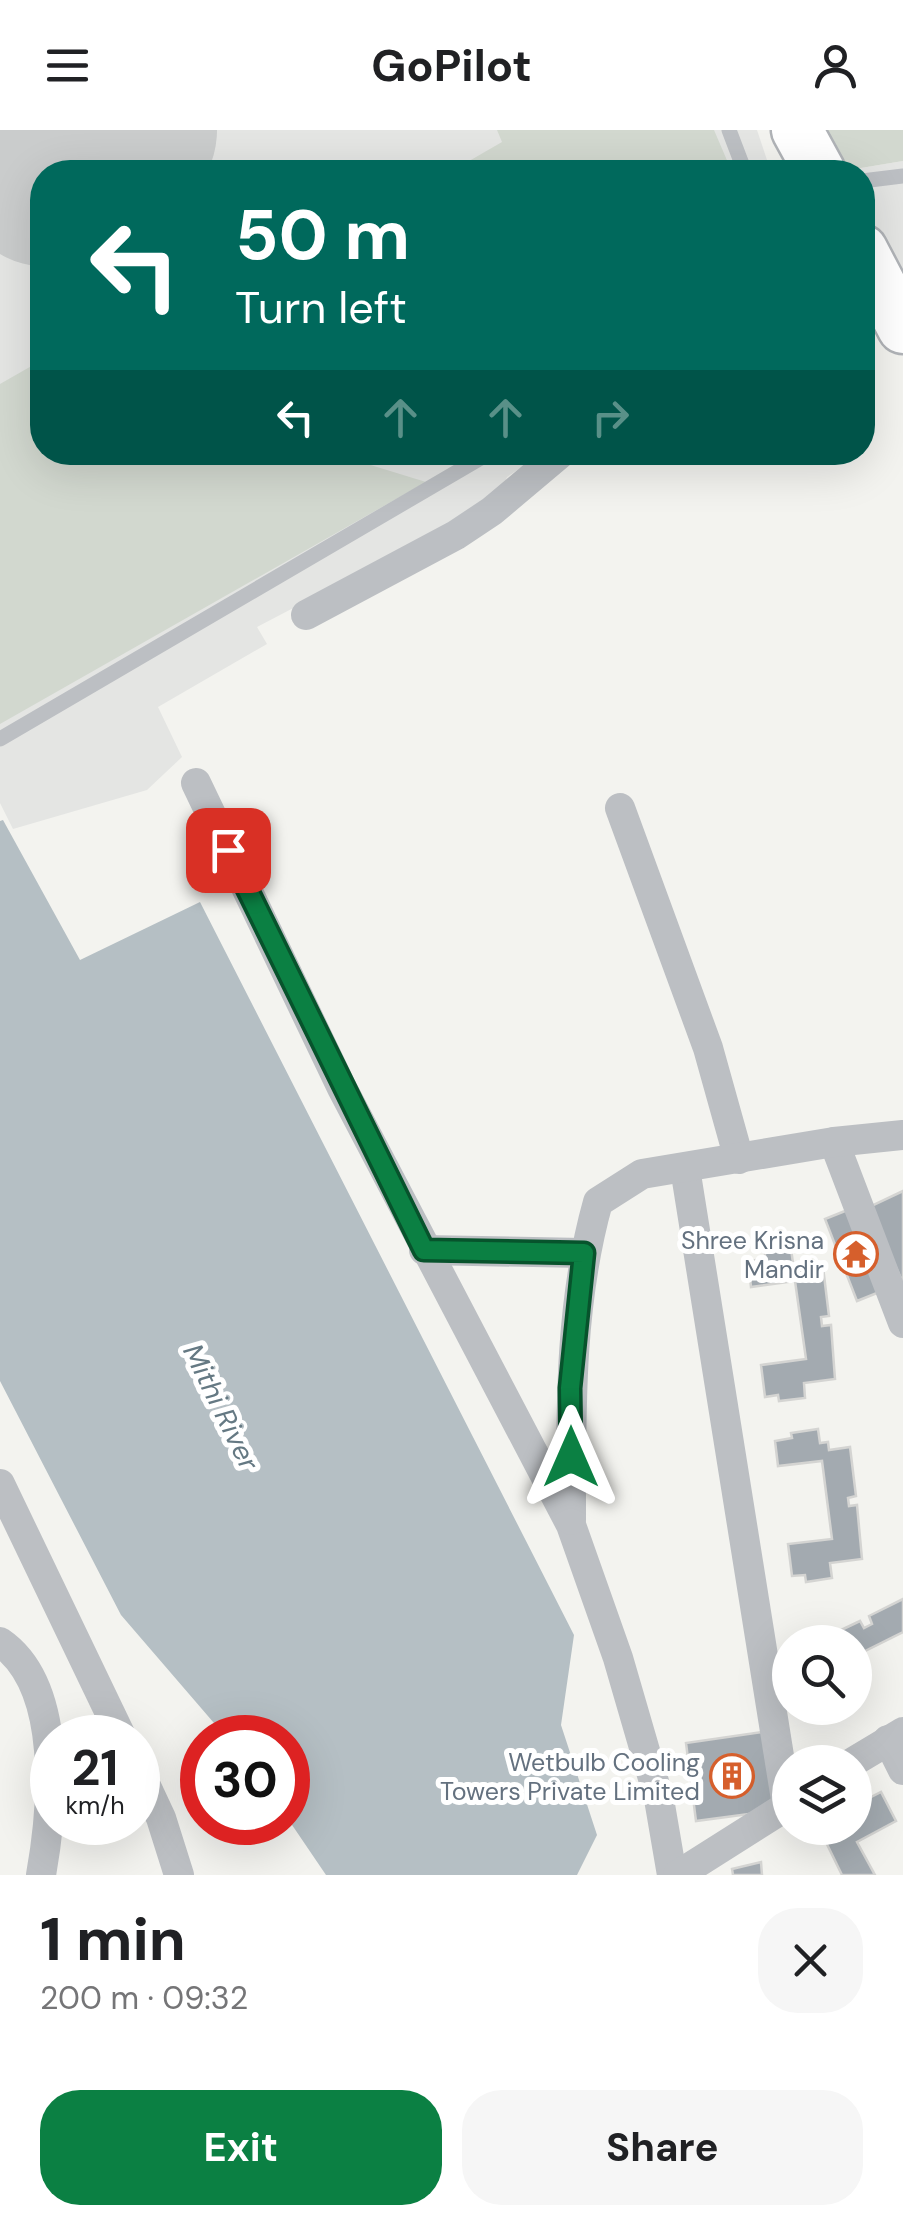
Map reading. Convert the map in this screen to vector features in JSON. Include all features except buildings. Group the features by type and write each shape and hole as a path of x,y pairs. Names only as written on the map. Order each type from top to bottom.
{"main road":[{"path":"797,130 813,160"},
{"path":"875,275 903,328"}],"street":[{"path":"306,615 456,535 492,511 547,465"},
{"path":"196,783 342,1088 571,1525 618,1658 654,1782 675,1875 719,1862 772,1819"},
{"path":"620,808 708,1048 738,1158"},
{"path":"571,1525 570,1388 584,1253 598,1202 642,1174 834,1142 903,1135"},
{"path":"834,1142 903,1323"},
{"path":"686,1168 779,1745"},
{"path":"424,1250 584,1253"},
{"path":"0,1484 111,1715"},
{"path":"0,1642 12,1650 36,1688 50,1760 50,1819 41,1875"},
{"path":"872,1750 895,1736 903,1770"},
{"path":"160,1816 178,1875"}],"lane":[{"path":"729,130 740,160"},
{"path":"875,179 903,176"},
{"path":"0,739 469,465"}],"shaded area":[{"path":"0,130 757,130 767,160 30,160 30,465 524,465 507,477 498,501 257,627 267,644 158,707 182,757 147,790 13,829 0,803"},
{"path":"497,130 714,130 727,160 471,160 502,142"},
{"path":"825,130 903,130 903,161 875,166 875,160 838,160"},
{"path":"903,161 903,277 875,227 875,166"},
{"path":"30,367 30,465 371,465 426,482 0,724 0,384"}],"water":[{"name":"Mithi River","path":"3,820 80,960 200,902 574,1635 561,1725 597,1835 577,1875 326,1875 306,1845 310,1845 310,1715 207,1715 121,1615 0,1381"}],"runway":[{"path":"69,160 122,130"}],"place":[{"name":"Shree Krisna Mandir","path":"856,1254"},
{"name":"Wetbulb Cooling Towers Private Limited","path":"732,1776"}],"route":[{"path":"228,850 424,1250 584,1253 570,1388 571,1457"}]}
